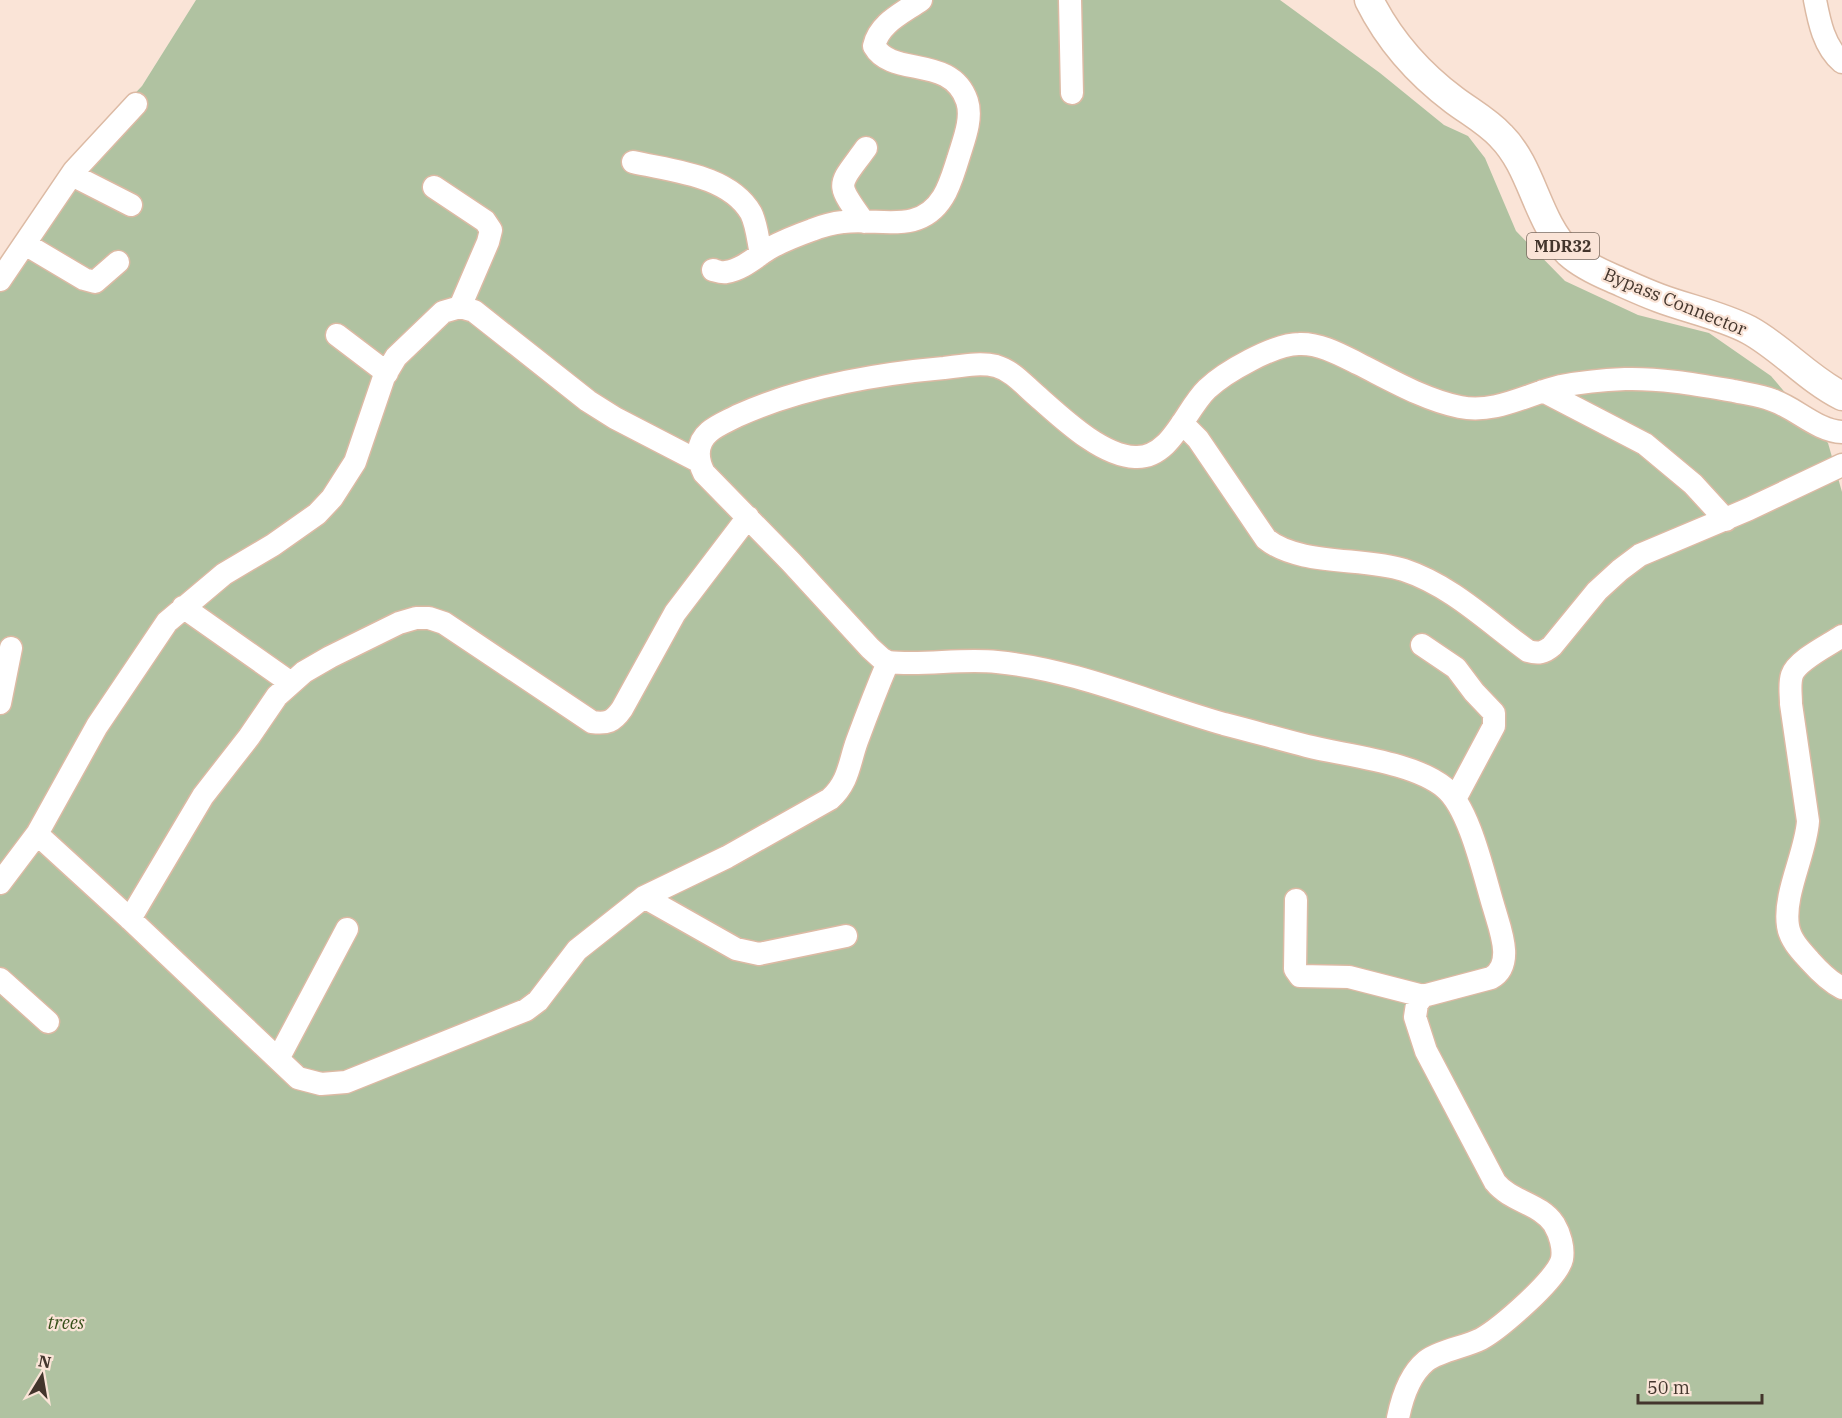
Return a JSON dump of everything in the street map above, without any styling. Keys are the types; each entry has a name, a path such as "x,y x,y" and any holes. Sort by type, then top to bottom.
{"main road":[{"name":"Bypass Connector","path":"1369,0 1398,47 1418,69 1444,93 1495,130 1511,147 1549,228 1558,242 1572,255 1598,272 1660,299 1713,315 1749,330 1803,371 1842,396"}],"street":[{"path":"713,270 727,272 742,266 771,248 827,225 844,221 898,223 913,221 936,207 945,195 964,139 968,114 967,102 954,80 937,72 889,61 879,56 874,46 876,36 884,25 921,0"},
{"path":"1070,0 1072,93"},
{"path":"1815,0 1825,38 1842,62"},
{"path":"0,280 72,175 136,104"},
{"path":"864,222 844,195 842,187 844,179 867,148"},
{"path":"633,162 702,179 732,192 752,215 761,254"},
{"path":"72,175 131,205"},
{"path":"434,187 485,221 491,230 460,307"},
{"path":"24,244 84,279 95,282 118,262"},
{"path":"0,883 37,834 97,726 167,622 224,574 273,545 310,519 332,498 355,462 387,372 396,357 443,312 460,307 474,311 588,401 615,418 698,461"},
{"path":"337,335 387,372"},
{"path":"1296,900 1295,969 1300,976 1349,976 1423,996 1491,978 1498,975 1503,967 1505,957 1496,916 1473,839 1455,799 1438,782 1414,771 1232,726 1048,671 997,662 888,662 870,648 791,562 704,473 698,461 700,445 707,433 759,406 808,391 907,371 986,364 1002,368 1017,377 1066,422 1101,446 1132,458 1152,454 1162,448 1205,391 1222,376 1245,362 1297,343 1314,345 1338,354 1432,399 1458,407 1485,408 1502,405 1543,391 1586,382 1627,379 1669,381 1775,400 1830,430 1842,432"},
{"path":"1543,391 1645,444 1693,484 1726,520"},
{"path":"1182,423 1198,439 1266,539 1275,546 1299,554 1388,566 1421,576 1458,598 1527,651 1535,654 1547,651 1597,591 1640,555 1726,520 1842,465"},
{"path":"130,919 203,796 278,696 304,672 399,623 416,618 429,618 444,623 592,722 605,724 614,720 675,613 748,518"},
{"path":"183,607 291,683"},
{"path":"1842,636 1797,666 1792,674 1791,704 1808,820 1807,833 1795,877 1788,926 1797,946 1820,972 1842,988"},
{"path":"1422,645 1456,668 1494,713 1494,726 1455,799"},
{"path":"0,703 10,648"},
{"path":"37,834 298,1078 321,1084 346,1082 526,1010 538,1001 578,950 644,897 734,854 830,799 840,790 847,778 873,697 888,662"},
{"path":"644,897 747,953 759,954 846,936"},
{"path":"278,1059 347,929"},
{"path":"0,979 48,1022"},
{"path":"1398,1418 1401,1402 1420,1367 1428,1360 1473,1342 1503,1324 1551,1277 1562,1260 1561,1241 1553,1224 1538,1209 1506,1193 1495,1182 1426,1051 1415,1017 1417,1004 1423,996"}],"green space":[{"name":"trees","path":"196,0 1280,0 1380,73 1444,125 1468,136 1485,158 1516,231 1565,281 1638,315 1709,333 1771,376 1828,443 1842,492 1842,1418 0,1418 0,263 65,167 142,86"}]}
